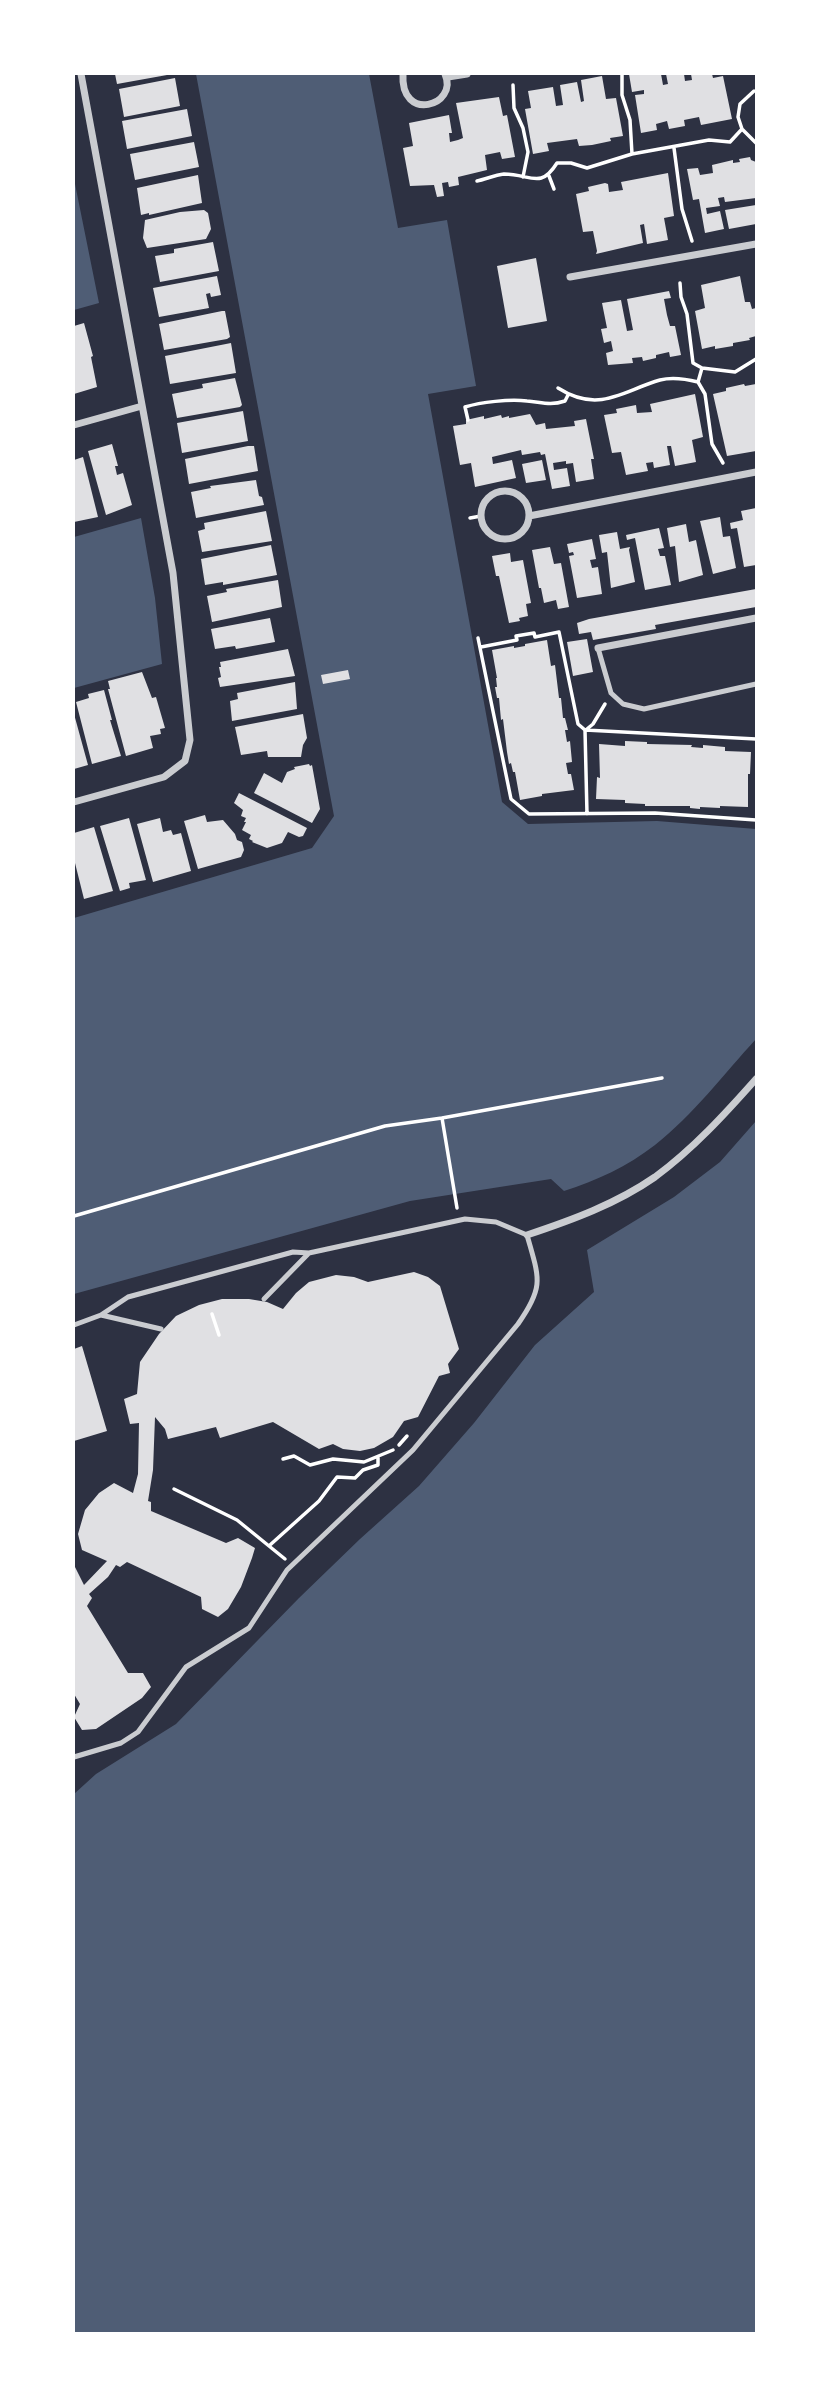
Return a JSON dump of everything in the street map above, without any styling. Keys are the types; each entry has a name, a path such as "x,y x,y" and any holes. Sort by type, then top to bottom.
{"street":[{"path":"74,802 164,777 185,761 190,740 173,573 81,74"},
{"path":"403,74 402,88 410,100 423,106 437,102 447,91 447,75 467,74"},
{"path":"570,277 757,244"},
{"path":"74,425 142,406"},
{"path":"529,516 757,472"},
{"path":"500,492 511,492 527,505 529,516 527,526 520,534 510,539 500,539 484,526 481,516 490,497 500,492"},
{"path":"598,648 757,618"},
{"path":"527,1235 575,1219 621,1197 655,1176 713,1127 757,1079"}],"lane":[{"path":"598,648 611,693 624,704 644,709 757,684"},
{"path":"74,1325 101,1315 128,1297 293,1252 309,1253 465,1219 496,1222 527,1235 538,1275 537,1291 518,1324 413,1450 292,1565 249,1628 186,1667 138,1732 121,1742 74,1757"},
{"path":"264,1298 309,1253"},
{"path":"101,1315 161,1329"}],"path":[{"path":"622,74 622,95 630,120 632,154"},
{"path":"513,85 514,108 523,128 528,152 523,177"},
{"path":"754,91 740,104 738,117 743,129 757,143"},
{"path":"477,181 502,174 542,179 549,176 557,163 571,163 587,168 632,154 709,140 730,142 743,129"},
{"path":"674,148 682,209 692,241"},
{"path":"549,176 554,189"},
{"path":"680,283 693,363 702,368 735,372 757,359"},
{"path":"702,368 698,382 705,394 712,444 723,463"},
{"path":"558,388 568,395 605,399 627,394 661,379 698,382"},
{"path":"468,419 466,407 474,404 508,401 553,405 565,401 568,395"},
{"path":"470,517 481,516"},
{"path":"480,647 517,640 516,636 534,633 535,637 559,632 578,724 585,730 757,739"},
{"path":"478,638 511,799 529,814 656,813 757,820"},
{"path":"585,730 593,724 611,693"},
{"path":"585,730 587,814"},
{"path":"74,1216 385,1126 662,1078"},
{"path":"442,1118 457,1208"},
{"path":"212,1314 219,1335"},
{"path":"283,1458 294,1456 310,1465 333,1459 364,1462 390,1453 407,1436"},
{"path":"270,1545 319,1501 337,1477 355,1478 363,1470 378,1465 378,1458"},
{"path":"174,1489 237,1520 292,1565"}],"water":[{"path":"196,74 369,74 398,228 447,220 476,386 428,394 502,802 528,824 657,821 756,829 756,1039 695,1108 655,1145 623,1166 576,1187 564,1191 551,1179 410,1201 74,1294 74,918 312,848 334,816"},
{"path":"74,179 99,303 74,310"},
{"path":"141,518 155,598 162,664 74,688 74,537"},
{"path":"756,1121 756,2333 74,2333 74,1794 96,1774 176,1724 299,1598 419,1486 474,1423 535,1345 594,1292 587,1250 674,1197 720,1162"}],"building":[{"path":"115,74 167,74 167,75 117,84"},
{"path":"629,74 661,74 663,85 668,84 666,74 684,74 685,81 692,80 691,74 712,74 713,78 723,76 732,119 701,125 699,117 684,120 685,126 669,129 667,121 656,124 657,130 641,133 635,95 644,94 644,90 632,92"},
{"path":"602,76 606,99 616,98 623,136 592,145 579,146 577,139 547,143 549,151 533,154 525,109 531,108 528,91 553,87 556,106 563,105 560,85 577,82 581,102 584,101 581,80"},
{"path":"175,78 180,106 124,117 119,89"},
{"path":"499,97 503,116 507,115 515,157 502,159 500,152 485,155 487,170 458,177 459,185 449,187 448,182 442,183 444,196 437,197 434,185 410,186 403,148 413,146 409,123 449,115 452,133 449,133 450,142 458,140 463,138 456,103"},
{"path":"187,109 192,136 127,149 122,121"},
{"path":"194,142 199,167 135,180 130,154"},
{"path":"750,157 756,162 756,198 725,202 724,197 718,198 720,206 706,208 707,214 720,211 724,229 705,233 699,199 693,200 687,169 698,168 700,175 713,173 712,165 733,160 733,163 740,162 739,159"},
{"path":"668,173 674,216 664,218 668,240 647,244 644,224 640,225 643,243 596,254 593,231 583,232 576,194 589,191 588,187 605,183 608,184 609,192 623,190 621,182"},
{"path":"198,175 202,203 141,215 137,188"},
{"path":"756,205 756,224 729,229 725,210"},
{"path":"204,210 208,213 211,229 206,239 147,248 143,238 145,220"},
{"path":"213,242 219,271 160,282 155,256 174,253 174,249"},
{"path":"536,258 547,321 508,328 497,266"},
{"path":"217,276 221,295 211,297 210,293 206,294 209,308 159,317 153,288"},
{"path":"740,276 745,302 750,302 752,309 756,308 756,336 733,343 733,346 702,349 695,311 705,308 701,285"},
{"path":"669,291 671,298 664,299 667,315 670,326 675,326 681,355 670,357 669,352 643,361 642,357 632,358 633,363 608,365 606,353 613,351 611,341 604,343 601,329 607,328 602,303 621,300 627,331 633,330 627,299"},
{"path":"225,311 230,337 164,350 159,324"},
{"path":"84,323 93,356 91,357 97,387 74,394 74,326"},
{"path":"231,343 236,373 170,384 165,356"},
{"path":"235,378 242,405 240,407 177,418 172,394 203,388 202,384"},
{"path":"744,384 756,384 756,451 727,456 713,394"},
{"path":"695,394 703,437 692,440 696,462 675,466 671,446 667,446 670,465 654,468 653,462 646,463 648,471 626,475 621,452 612,453 604,415 617,413 616,409 636,405 637,413 652,412 650,404"},
{"path":"243,411 248,441 182,453 177,423"},
{"path":"530,414 536,425 545,423 546,429 575,426 574,421 586,419 594,459 591,459 594,479 576,482 573,463 553,463 554,470 567,468 570,486 552,489 545,454 541,455 540,452 522,455 521,450 492,457 493,464 512,460 516,478 475,487 471,463 460,465 453,426 484,416 484,419 501,415 502,418 509,418"},
{"path":"112,444 118,466 115,466 117,475 123,473 132,505 106,515 88,451"},
{"path":"254,446 258,471 189,484 185,459"},
{"path":"83,457 98,517 74,522 74,460"},
{"path":"542,460 546,480 526,483 522,464"},
{"path":"256,480 264,505 196,518 191,492 211,488 210,486"},
{"path":"756,508 756,565 744,567 737,528 731,529 730,523 743,520 741,511"},
{"path":"266,511 272,541 202,552 198,531 205,529 204,523"},
{"path":"720,517 723,537 730,536 736,568 713,574 700,521"},
{"path":"686,524 689,542 696,540 703,575 679,582 675,546 670,547 667,528"},
{"path":"659,528 664,548 658,549 660,556 665,556 671,585 645,590 635,538 627,540 626,535"},
{"path":"617,532 620,549 630,547 635,582 611,588 607,552 602,553 599,535"},
{"path":"592,539 596,559 590,560 592,568 598,567 602,594 577,598 569,556 574,555 573,552 569,553 567,544"},
{"path":"271,545 277,575 223,585 223,582 205,585 201,559"},
{"path":"550,547 554,564 561,563 569,607 558,609 556,600 544,603 539,588 532,550"},
{"path":"510,553 511,562 523,560 531,603 526,604 528,616 509,623 492,556"},
{"path":"278,580 282,607 212,622 207,596 227,592 226,589"},
{"path":"756,589 756,607 655,625 656,629 593,640 591,632 579,634 577,623 589,619"},
{"path":"270,618 275,642 236,649 235,646 215,649 211,629"},
{"path":"587,639 593,672 573,676 567,642"},
{"path":"547,640 551,666 555,665 563,718 568,730 565,730 567,742 570,741 572,762 566,763 574,790 520,800 515,772 511,763 509,764 503,719 501,720 495,687 497,678 492,650"},
{"path":"288,649 295,676 220,687 220,662"},
{"path":"348,670 350,679 323,684 321,675"},
{"path":"142,672 152,698 156,697 165,728 160,729 161,734 150,736 153,748 126,756 108,681"},
{"path":"295,682 297,709 232,721 230,701 238,699 237,693"},
{"path":"104,690 121,756 92,764 76,702 89,698 88,694"},
{"path":"74,714 88,765 74,769"},
{"path":"303,714 307,738 301,757 268,757 267,751 241,755 235,727"},
{"path":"625,741 703,748 703,745 725,747 725,751 751,752 748,807 720,806 700,809 690,806 645,806 625,803 625,800 596,799 597,777 600,778 599,744 625,746"},
{"path":"312,765 320,809 312,823 254,793 264,773 282,783 287,772 295,769 294,767"},
{"path":"239,793 307,828 303,836 288,832 282,843 267,848 252,842 249,839 251,835 242,830 246,822 246,818 241,816 243,810 234,803"},
{"path":"205,815 207,822 223,820 237,840 242,842 244,850 241,857 198,869 184,821"},
{"path":"129,818 146,880 129,883 130,888 120,891 100,826"},
{"path":"160,818 163,832 171,830 173,835 181,833 191,871 153,882 137,824"},
{"path":"94,827 113,891 84,899 74,859 74,833"},
{"path":"414,1272 428,1277 440,1286 459,1349 448,1364 450,1373 439,1376 418,1417 404,1421 393,1437 374,1448 360,1451 343,1449 333,1444 319,1449 273,1422 220,1438 216,1427 168,1439 165,1429 155,1417 153,1470 148,1501 151,1502 151,1511 226,1543 238,1538 255,1548 241,1587 228,1609 218,1617 202,1609 201,1597 127,1562 120,1567 116,1565 108,1577 89,1594 92,1598 87,1606 128,1673 143,1673 151,1687 142,1698 96,1729 82,1730 74,1717 80,1704 74,1694 74,1565 84,1585 107,1561 82,1550 78,1534 85,1510 99,1493 114,1483 133,1493 138,1474 139,1423 130,1424 124,1399 137,1394 140,1362 159,1334 176,1316 199,1305 222,1299 249,1299 267,1302 283,1309 309,1282 336,1275 368,1282"},
{"path":"82,1346 107,1431 74,1441 74,1349"}]}
